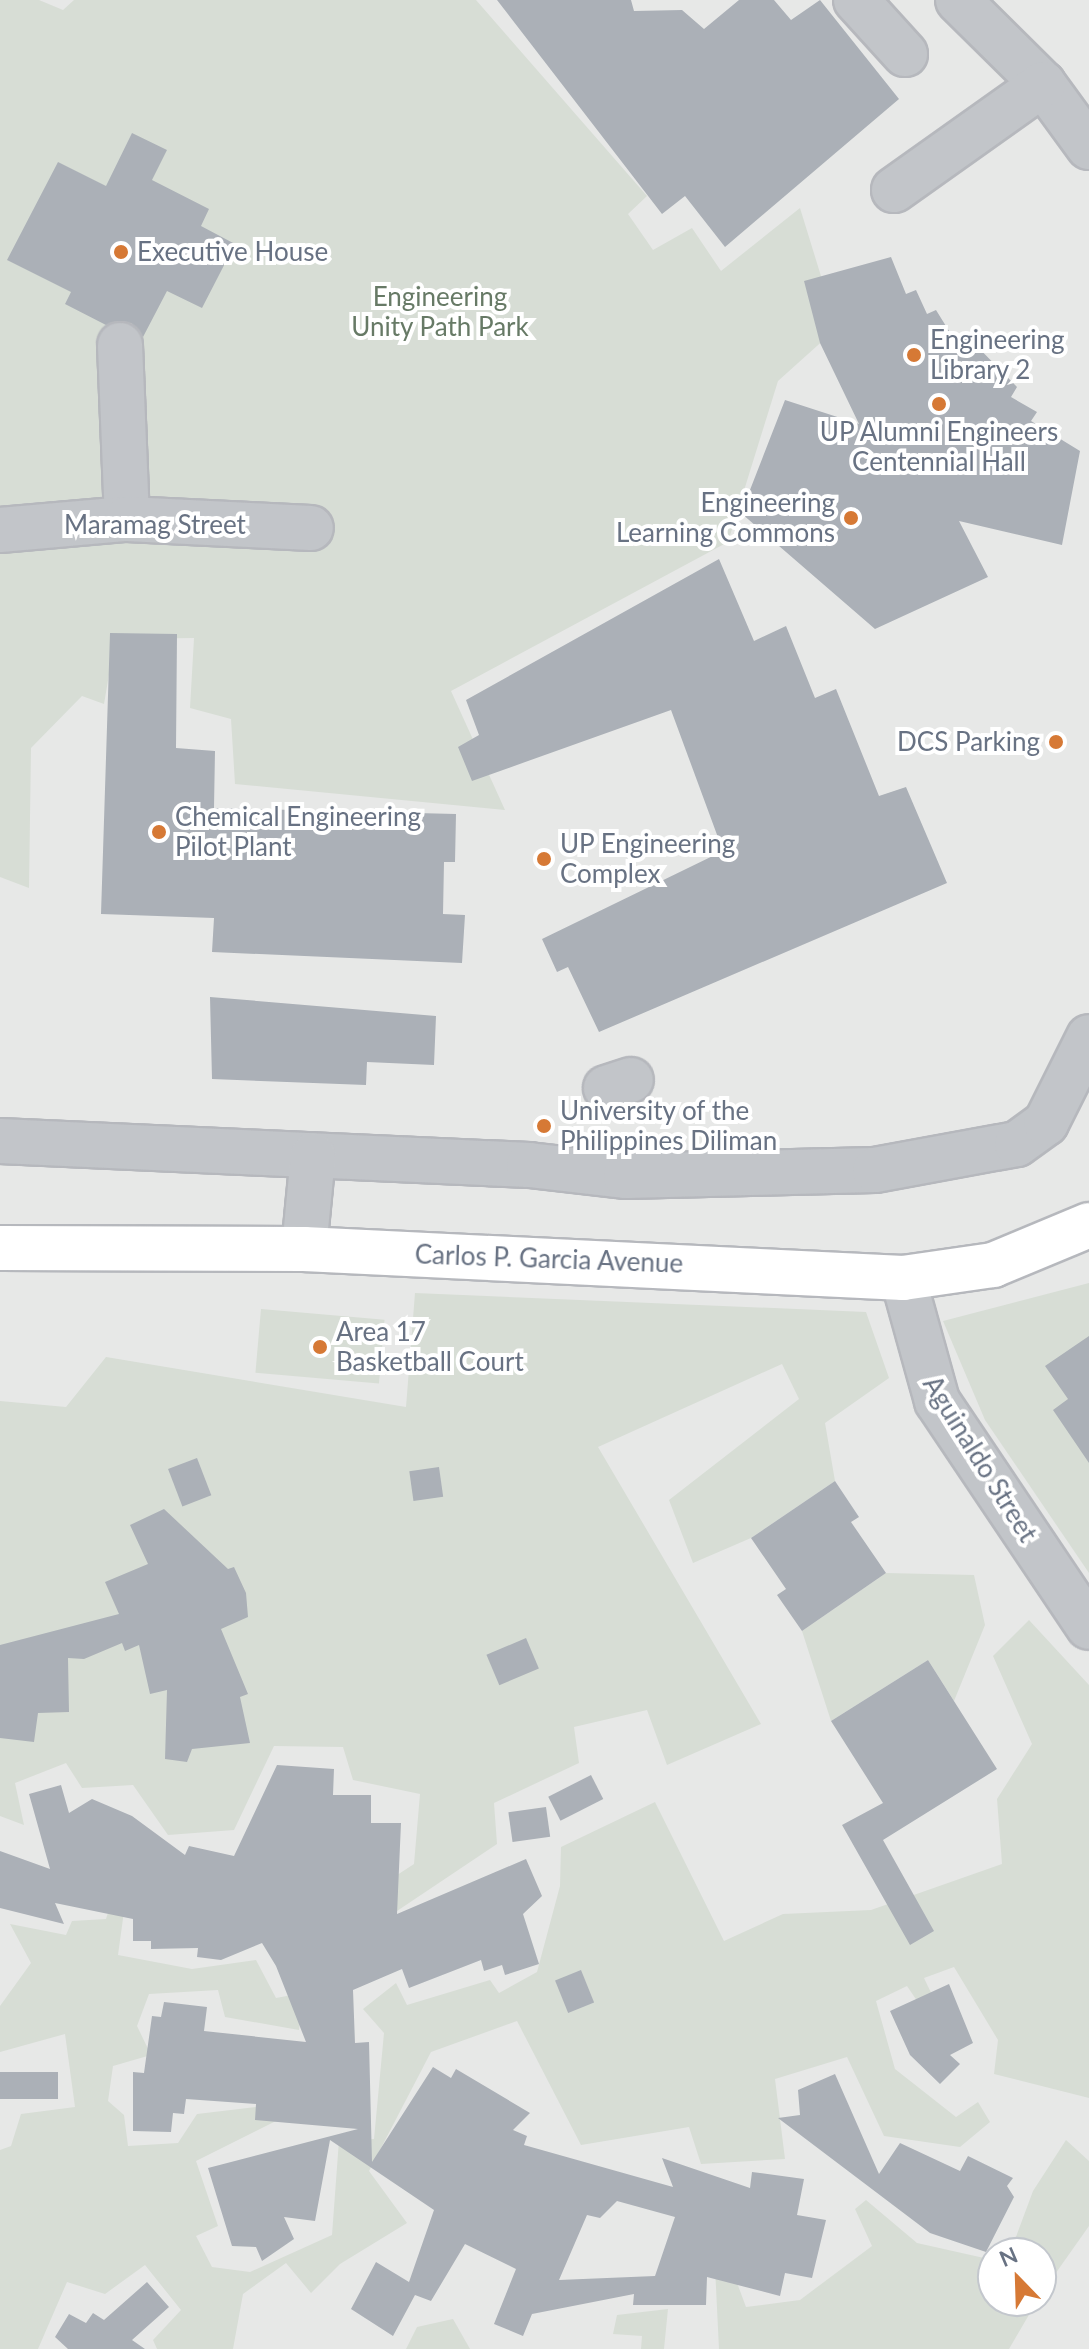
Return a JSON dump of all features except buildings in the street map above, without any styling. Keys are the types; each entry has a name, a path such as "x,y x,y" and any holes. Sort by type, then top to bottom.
{"main road":[{"name":"Carlos P. Garcia Avenue","path":"0,1248 304,1249 903,1278 993,1265 1089,1225"}],"street":[{"path":"958,0 1043,84 1089,147"},
{"path":"871,5 905,54"},
{"path":"894,190 1043,84"},
{"path":"120,345 127,519"},
{"name":"Maramag Street","path":"0,530 127,519 311,528"},
{"path":"0,1141 313,1155 626,1176 875,1170 1017,1144 1046,1123 1089,1037"},
{"path":"304,1249 313,1155"},
{"name":"Aguinaldo Street","path":"903,1278 937,1401 1089,1627"}],"shaded area":[{"name":"University of the Philippines Diliman","path":"0,0 1089,0 1089,2349 0,2349"}],"green space":[{"name":"Engineering Unity Path Park","path":"0,0 39,0 63,10 74,0 476,0 647,196 628,214 653,250 692,228 721,271 800,208 837,328 778,381 728,542 451,691 505,810 235,784 231,719 190,708 194,638 115,639 104,704 82,696 31,748 29,888 0,877"},
{"path":"1089,1283 1089,1573 985,1420 943,1321"},
{"path":"415,1293 866,1312 889,1378 825,1423 835,1481 751,1538 693,1563 669,1500 799,1399 782,1364 598,1447 761,1724 667,1765 647,1710 574,1727 579,1763 494,1803 497,1844 397,1911 391,1879 414,1864 420,1794 353,1780 343,1747 274,1746 234,1830 168,1835 133,1785 82,1788 66,1763 15,1783 24,1825 0,1816 0,1401 66,1407 106,1357 406,1407"},
{"name":"Area 17 Basketball Court","path":"261,1309 385,1320 379,1384 255,1373"},
{"path":"886,1573 974,1575 985,1625 954,1701 928,1660 831,1721 802,1631"},
{"path":"1029,1620 1089,1685 1089,2098 994,2074 998,2040 954,1967 924,1978 954,2041 947,2045 907,1986 876,2001 895,2069 956,2117 978,2102 990,2122 960,2147 884,2136 847,2057 775,2079 785,2159 701,2164 689,2127 581,2145 517,2021 431,2052 369,2171 407,2223 340,2264 311,2293 286,2263 243,2294 233,2349 157,2349 153,2340 181,2310 145,2265 105,2294 67,2282 38,2349 0,2349 0,2150 11,2146 21,2114 75,2107 65,2034 0,2052 0,2006 31,1963 10,1924 66,1935 72,1921 106,1919 113,1897 125,1904 118,1955 192,1969 256,1960 276,1998 303,1993 299,2030 225,2017 218,1990 149,1994 137,2026 151,2055 113,2066 108,2101 124,2115 128,2146 178,2143 197,2114 257,2107 284,2117 196,2161 218,2226 196,2236 212,2267 250,2272 332,2235 339,2140 374,2139 384,2033 363,2009 396,1983 407,2005 490,1980 499,1993 537,1972 560,1886 561,1847 655,1802 724,1941 783,1914 871,1910 1002,1864 997,1799 1032,1744 993,1656"},
{"path":"1066,2140 1089,2161 1089,2226 1057,2271 1057,2237 1016,2237 1033,2191"},
{"path":"866,2200 917,2243 977,2256 977,2317 1028,2317 1009,2349 719,2349 715,2267 730,2264 746,2307 800,2300 872,2246 855,2209"},
{"path":"668,2309 664,2349 641,2349 642,2336 613,2334 617,2315"},
{"path":"453,2319 470,2349 406,2349 417,2327"}],"place":[{"name":"Executive House","path":"121,252"},
{"name":"Engineering Library 2","path":"914,355"},
{"name":"UP Alumni Engineers Centennial Hall","path":"939,404"},
{"name":"Engineering Learning Commons","path":"851,518"},
{"name":"DCS Parking","path":"1056,742"},
{"name":"Chemical Engineering Pilot Plant","path":"159,832"},
{"name":"UP Engineering Complex","path":"544,859"},
{"name":"University of the Philippines Diliman","path":"544,1126"},
{"name":"Area 17 Basketball Court","path":"320,1347"}]}
